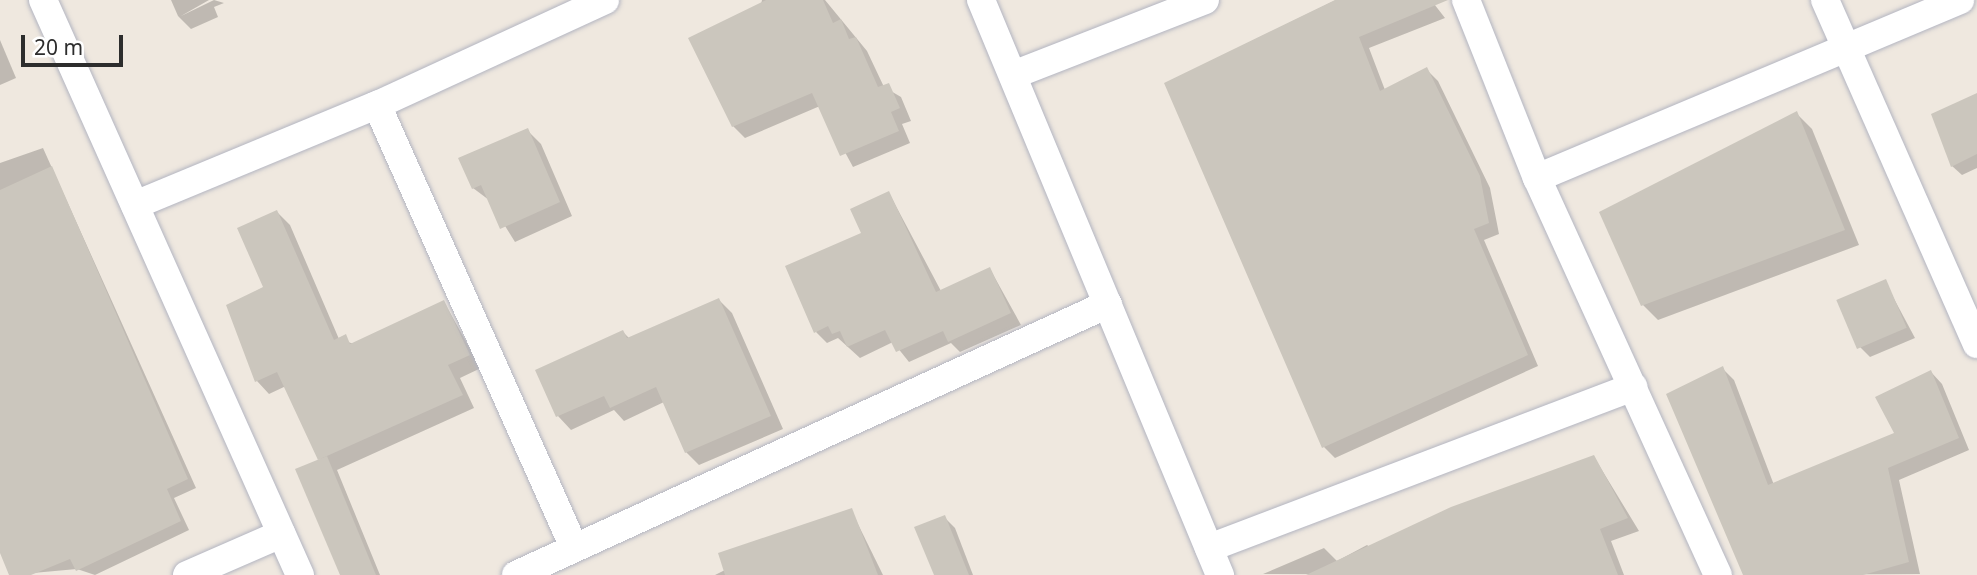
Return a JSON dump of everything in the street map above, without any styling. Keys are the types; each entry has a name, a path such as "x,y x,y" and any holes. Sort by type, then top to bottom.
{"street":[{"path":"43,0 300,575"},
{"path":"135,205 377,105 605,0"},
{"path":"981,0 1220,575"},
{"path":"1013,75 1205,0"},
{"path":"1466,0 1537,178 1718,575"},
{"path":"1825,0 1977,344"},
{"path":"1537,178 1845,44 1960,0"},
{"path":"377,105 575,548"},
{"path":"516,575 1108,304"},
{"path":"1209,548 1633,387"},
{"path":"187,575 282,534"}],"building":[{"path":"766,0 823,0 833,23 841,19 849,39 856,37 878,87 889,83 900,108 891,112 899,131 840,156 812,93 732,127 688,38"},
{"path":"1335,0 1448,0 1359,37 1380,91 1427,67 1480,176 1489,223 1474,229 1528,355 1322,448 1164,83"},
{"path":"1977,93 1977,154 1951,167 1931,114"},
{"path":"1797,111 1845,230 1641,306 1599,212"},
{"path":"528,128 560,202 500,229 481,185 472,189 458,158"},
{"path":"52,166 188,479 167,489 181,521 76,571 70,559 31,575 9,575 0,553 0,190"},
{"path":"889,191 936,292 990,267 1011,313 948,342 943,331 896,352 885,330 847,347 840,331 832,334 828,326 814,333 785,266 861,233 850,209"},
{"path":"277,210 334,340 346,334 350,344 444,300 470,355 448,365 463,395 318,460 277,372 255,382 226,305 263,287 237,228"},
{"path":"1886,279 1907,328 1857,349 1836,300"},
{"path":"719,298 771,416 685,453 656,387 610,408 604,396 556,417 535,370 623,330 627,338"},
{"path":"1723,366 1768,485 1894,433 1875,397 1931,370 1959,438 1888,468 1909,562 1863,575 1743,575 1666,394"},
{"path":"1594,455 1628,518 1600,529 1618,575 1306,575 1451,507"},
{"path":"327,456 376,575 340,575 295,469"},
{"path":"852,508 878,575 725,575 718,553"},
{"path":"945,515 969,575 934,575 914,527"}]}
